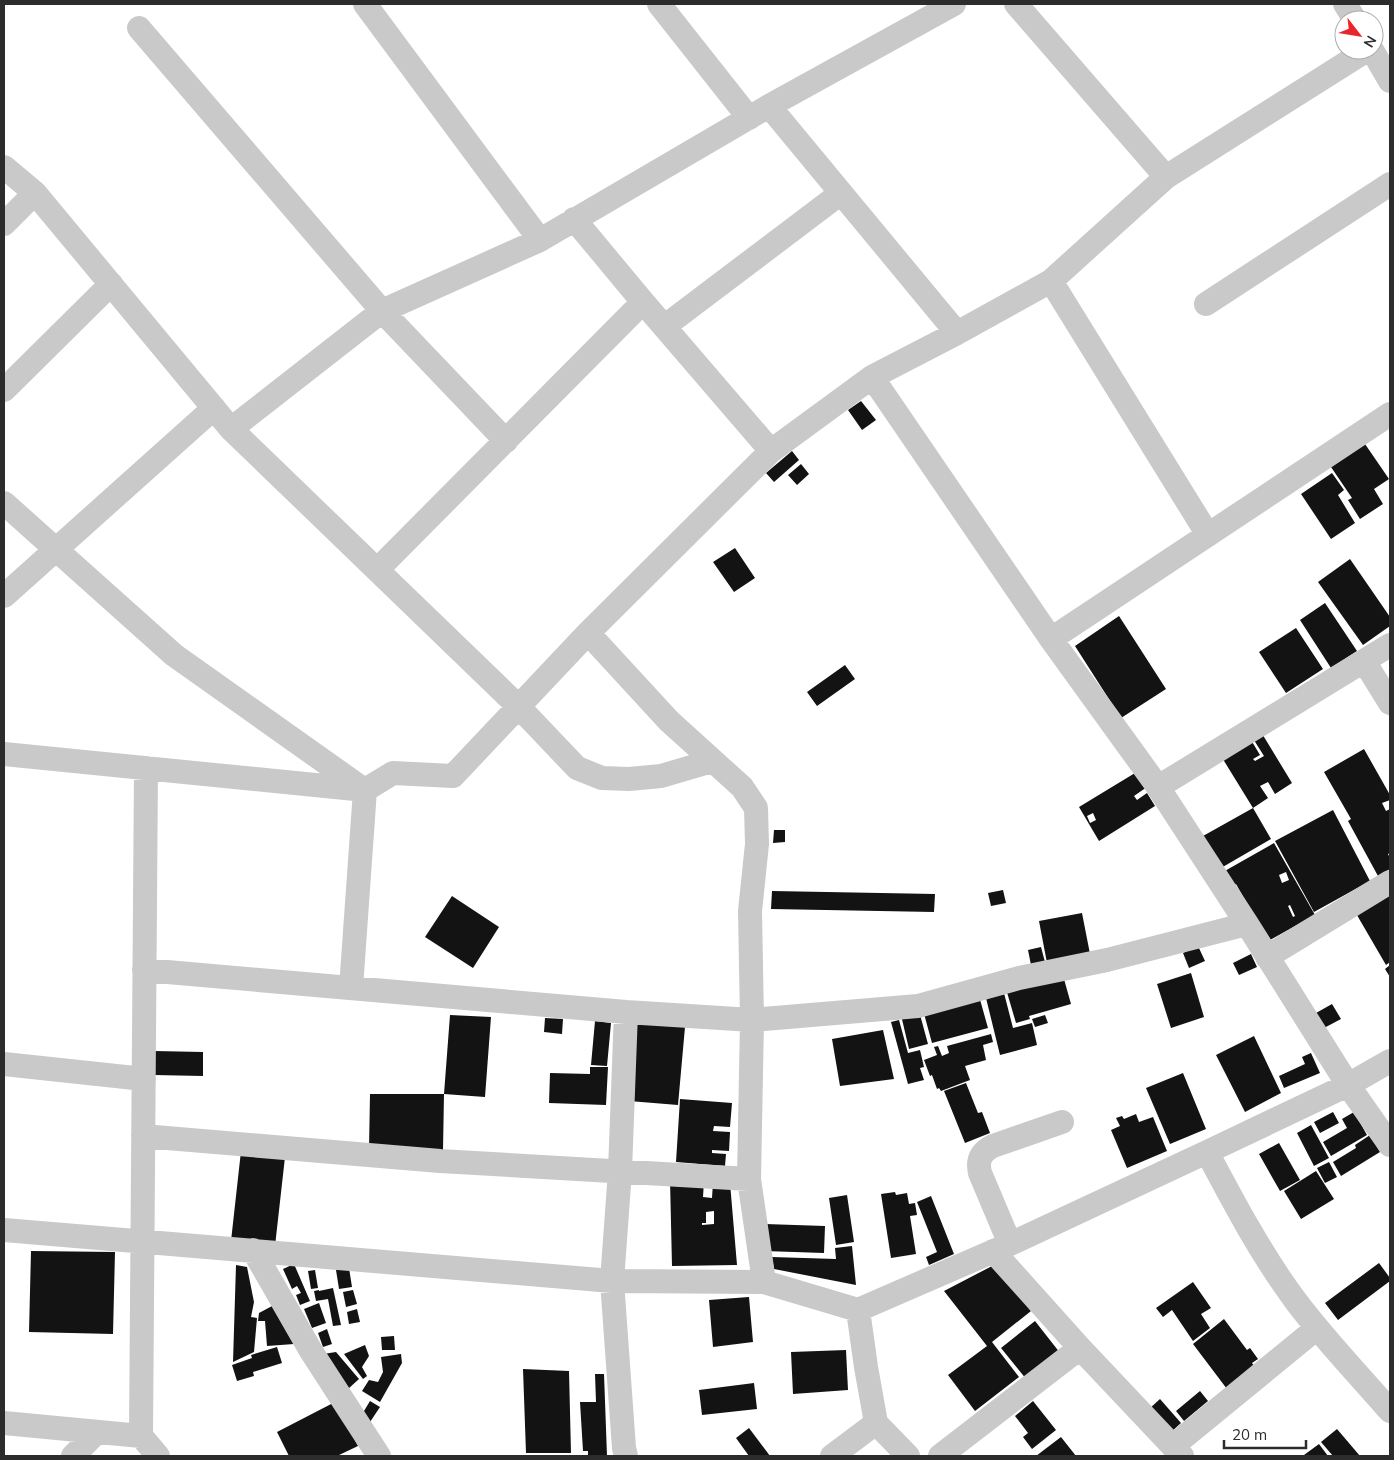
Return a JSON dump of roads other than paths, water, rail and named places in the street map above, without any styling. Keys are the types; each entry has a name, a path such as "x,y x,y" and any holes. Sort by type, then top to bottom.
{"street":[{"path":"365,4 540,240"},
{"path":"659,4 759,112 841,193 957,333"},
{"path":"231,429 382,311 540,240 574,218 759,112 954,4"},
{"path":"1016,4 1166,177"},
{"path":"139,28 382,311 506,440"},
{"path":"4,754 365,790 393,773 453,776 588,634 771,451 872,377 1051,281 1166,177 1351,60"},
{"path":"1378,60 1390,81"},
{"path":"4,166 35,194 231,429 518,706 577,768 602,778 629,779 661,776 712,761"},
{"path":"1206,304 1390,184"},
{"path":"665,326 841,193"},
{"path":"4,224 35,194"},
{"path":"574,218 643,302 771,451"},
{"path":"1051,281 1208,534"},
{"path":"4,390 111,284"},
{"path":"377,570 643,302"},
{"path":"872,377 1051,639 1158,787 1348,1085 1390,1145"},
{"path":"4,596 214,408"},
{"path":"1051,639 1390,414"},
{"path":"5,507 174,655 365,790"},
{"path":"588,634 663,715 742,787 756,808 757,844 750,911 752,1020 749,1179 764,1282"},
{"path":"1158,787 1390,645"},
{"path":"1364,661 1390,703"},
{"path":"146,768 141,1436 158,1456"},
{"path":"351,988 365,790"},
{"path":"1268,957 1390,882"},
{"path":"144,970 626,1012 752,1020 918,1006 1019,978 1107,960 1247,924"},
{"path":"626,1012 620,1171 612,1281 626,1456"},
{"path":"4,1230 612,1281 764,1282 858,1310 1002,1247 1207,1152 1348,1085 1390,1061"},
{"path":"4,1064 144,1079"},
{"path":"1062,1122 993,1146 985,1150 980,1156 978,1166 1002,1247 1080,1348 1177,1451 1317,1328"},
{"path":"143,1136 440,1161 749,1179"},
{"path":"1207,1152 1248,1229 1295,1300 1317,1328 1390,1410"},
{"path":"253,1250 311,1351 376,1455"},
{"path":"858,1310 876,1423 908,1456"},
{"path":"940,1456 1080,1348"},
{"path":"4,1423 141,1436"},
{"path":"832,1456 876,1423"},
{"path":"73,1456 98,1432"}]}
